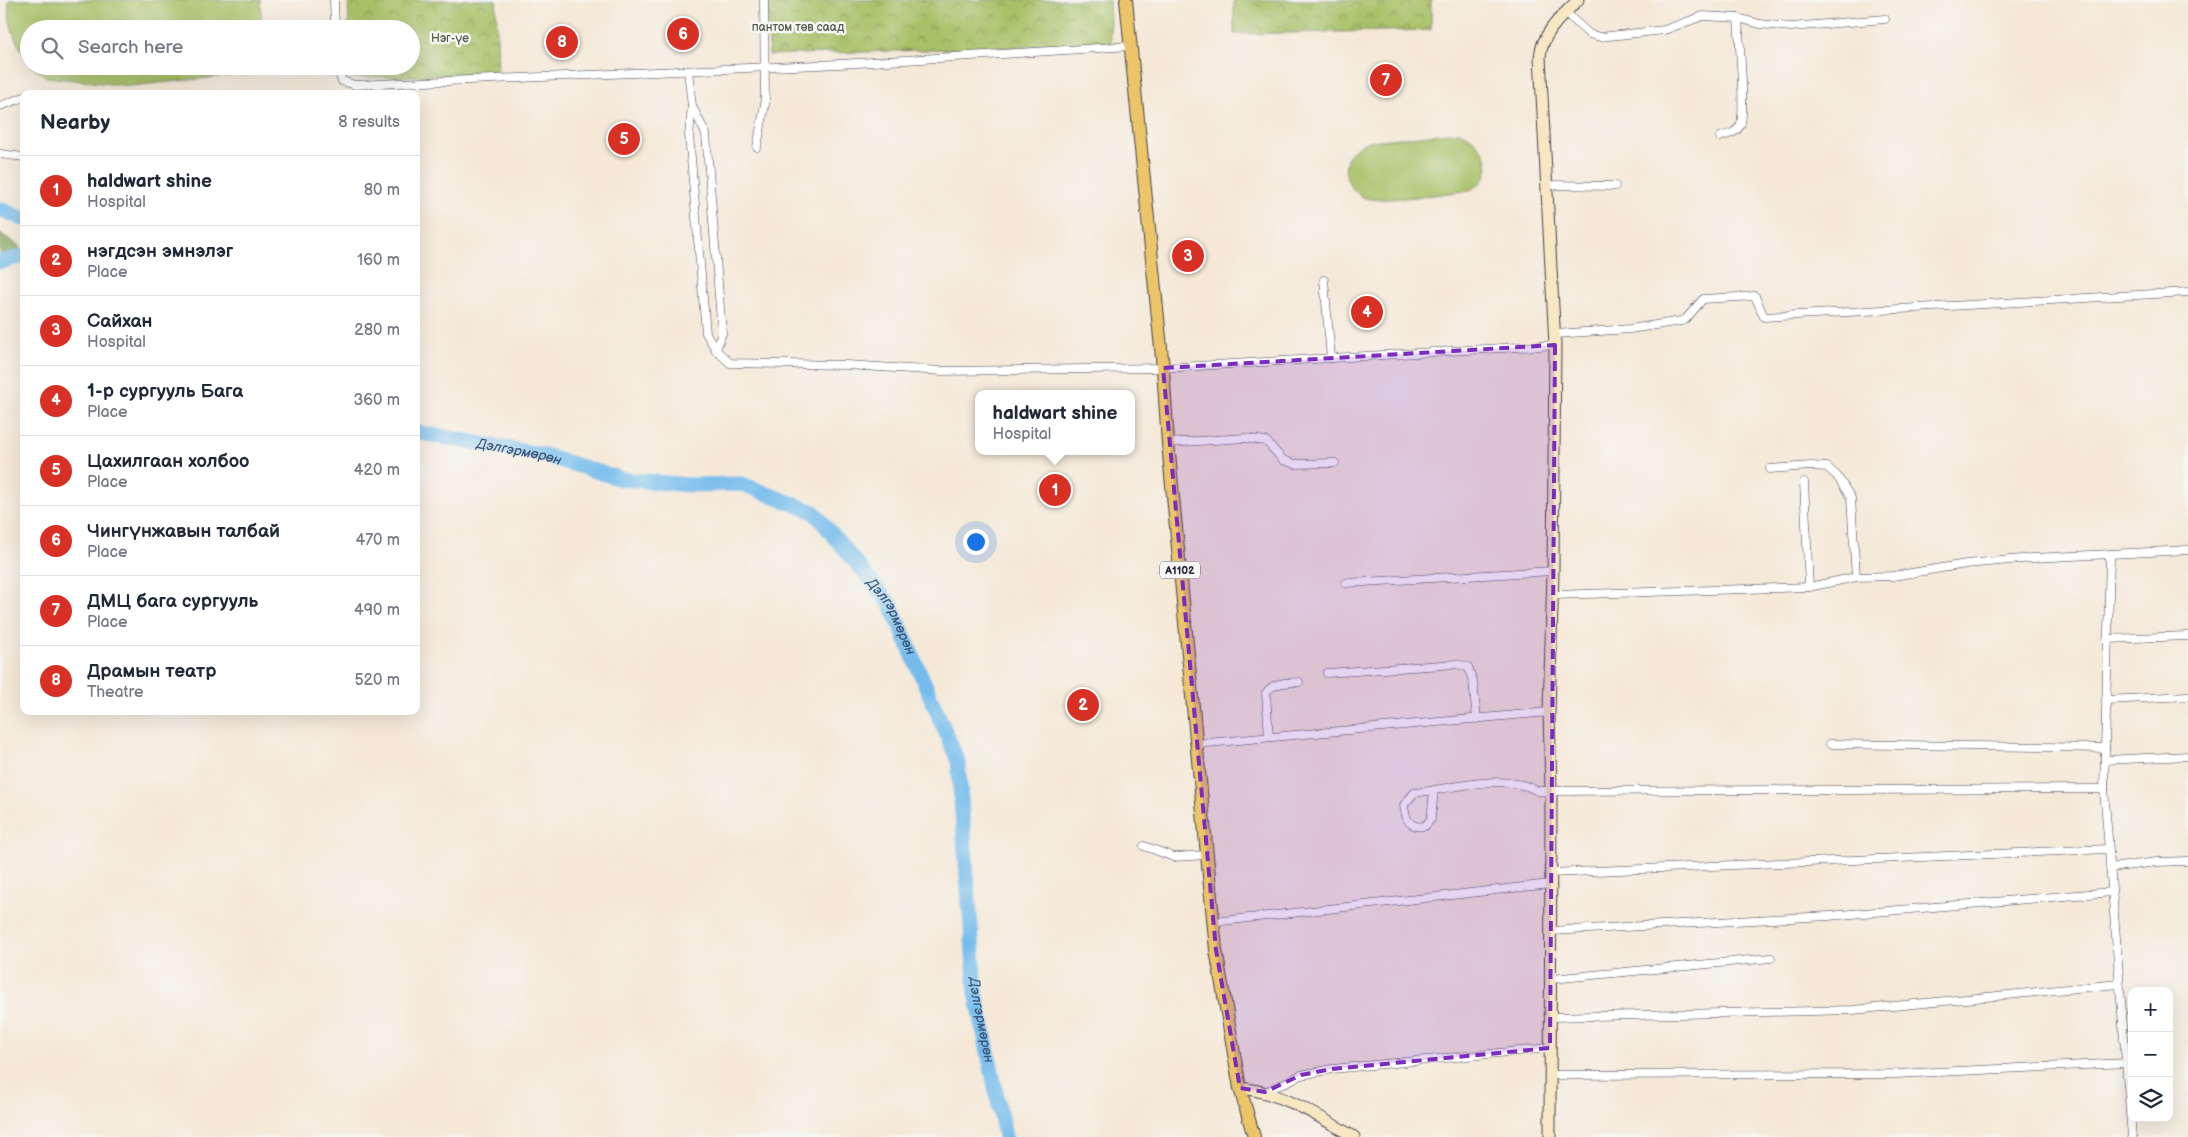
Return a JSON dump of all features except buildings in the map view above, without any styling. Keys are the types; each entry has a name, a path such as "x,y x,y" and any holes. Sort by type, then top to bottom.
{"main road":[{"name":"A1102","path":"1126,0 1163,368 1168,443 1216,950 1240,1088 1254,1137"},
{"path":"1550,1137 1551,791 1549,712 1553,571 1555,340 1540,57 1541,45 1545,36 1578,0"},
{"path":"1240,1088 1265,1092 1303,1108 1354,1137"}],"street":[{"path":"334,0 335,20"},
{"path":"757,147 766,104 764,0"},
{"path":"1565,12 1589,34 1600,37 1664,30 1703,16 1738,18 1760,24 1791,27 1885,19"},
{"path":"1720,137 1735,132 1741,125 1742,99 1738,18"},
{"path":"340,75 342,81 355,85 765,67 1131,46"},
{"path":"688,70 692,106 689,135 706,333 716,350 730,364 847,366 942,371 1163,368 1331,358 1555,340 1681,322 1685,320 1703,299 1734,296 1755,296 1764,318 2188,292"},
{"path":"0,106 20,98"},
{"path":"692,106 706,134 722,333 716,350"},
{"path":"0,154 20,157"},
{"path":"1547,184 1615,186"},
{"path":"1324,280 1331,358"},
{"path":"1168,443 1245,438 1266,441 1283,460 1295,464 1335,463"},
{"path":"1770,469 1811,466 1827,467 1837,476 1851,498 1856,577"},
{"path":"1804,482 1809,587"},
{"path":"1552,595 1809,587 1856,577 1893,576 1966,564 2033,558 2188,550"},
{"path":"2110,555 2104,789 2132,1137"},
{"path":"1346,583 1553,571"},
{"path":"2107,639 2188,636"},
{"path":"1327,673 1456,664 1468,667 1473,681 1476,719"},
{"path":"1269,737 1266,693 1269,688 1275,685 1299,682"},
{"path":"2106,700 2188,696"},
{"path":"1196,744 1549,712"},
{"path":"1830,744 2105,748"},
{"path":"2105,760 2188,756"},
{"path":"1434,791 1432,819 1425,826 1418,828 1411,825 1405,815 1404,805 1408,798 1414,794 1434,791 1508,783 1522,783 1537,791 2104,789"},
{"path":"1144,846 1174,858 1207,855"},
{"path":"1213,922 1550,878 2108,849"},
{"path":"2110,868 2157,862 2188,861"},
{"path":"1551,931 1828,916 2112,892"},
{"path":"1551,980 1771,958"},
{"path":"1551,1017 1853,1010 2119,984"},
{"path":"1265,1092 1301,1075 1332,1069 1550,1048"},
{"path":"1551,1075 1895,1074 2127,1063"}],"highlighted area":[{"path":"1555,345 1550,1048 1332,1069 1301,1075 1265,1092 1240,1088 1216,950 1163,368"}],"green space":[{"path":"9,0 260,0 261,20 20,20 20,48 13,33"},
{"name":"Нэг-үе","path":"348,0 496,0 498,74 350,78 350,75 420,75 420,20 349,20"},
{"name":"пантом төв саад","path":"768,0 1109,0 1111,44 769,55"},
{"path":"1234,0 1431,0 1431,30 1234,34"},
{"path":"44,75 229,75 130,86 47,77"},
{"path":"1459,132 1477,144 1487,161 1484,179 1477,186 1466,191 1399,199 1373,199 1360,196 1347,179 1345,168 1349,155 1358,146 1366,142"},
{"path":"0,233 19,246 20,253 0,256"}],"waterway":[{"name":"Дэлгэрмөрөн","path":"0,209 20,217"},
{"path":"0,262 20,257"},
{"name":"Дэлгэрмөрөн","path":"420,433 544,455 621,479 689,485 742,484 814,512 891,605 958,761 976,992 1005,1137"}],"place":[{"name":"Чингүнжавын талбай","path":"683,34"},
{"name":"Драмын театр","path":"562,42"},
{"name":"ДМЦ бага сургууль","path":"1386,80"},
{"name":"Цахилгаан холбоо","path":"624,139"},
{"name":"Сайхан","path":"1188,256"},
{"name":"1-р сургууль Бага","path":"1367,312"},
{"name":"haldwart shine","path":"1055,490"},
{"name":"нэгдсэн эмнэлэг","path":"1083,705"}]}
